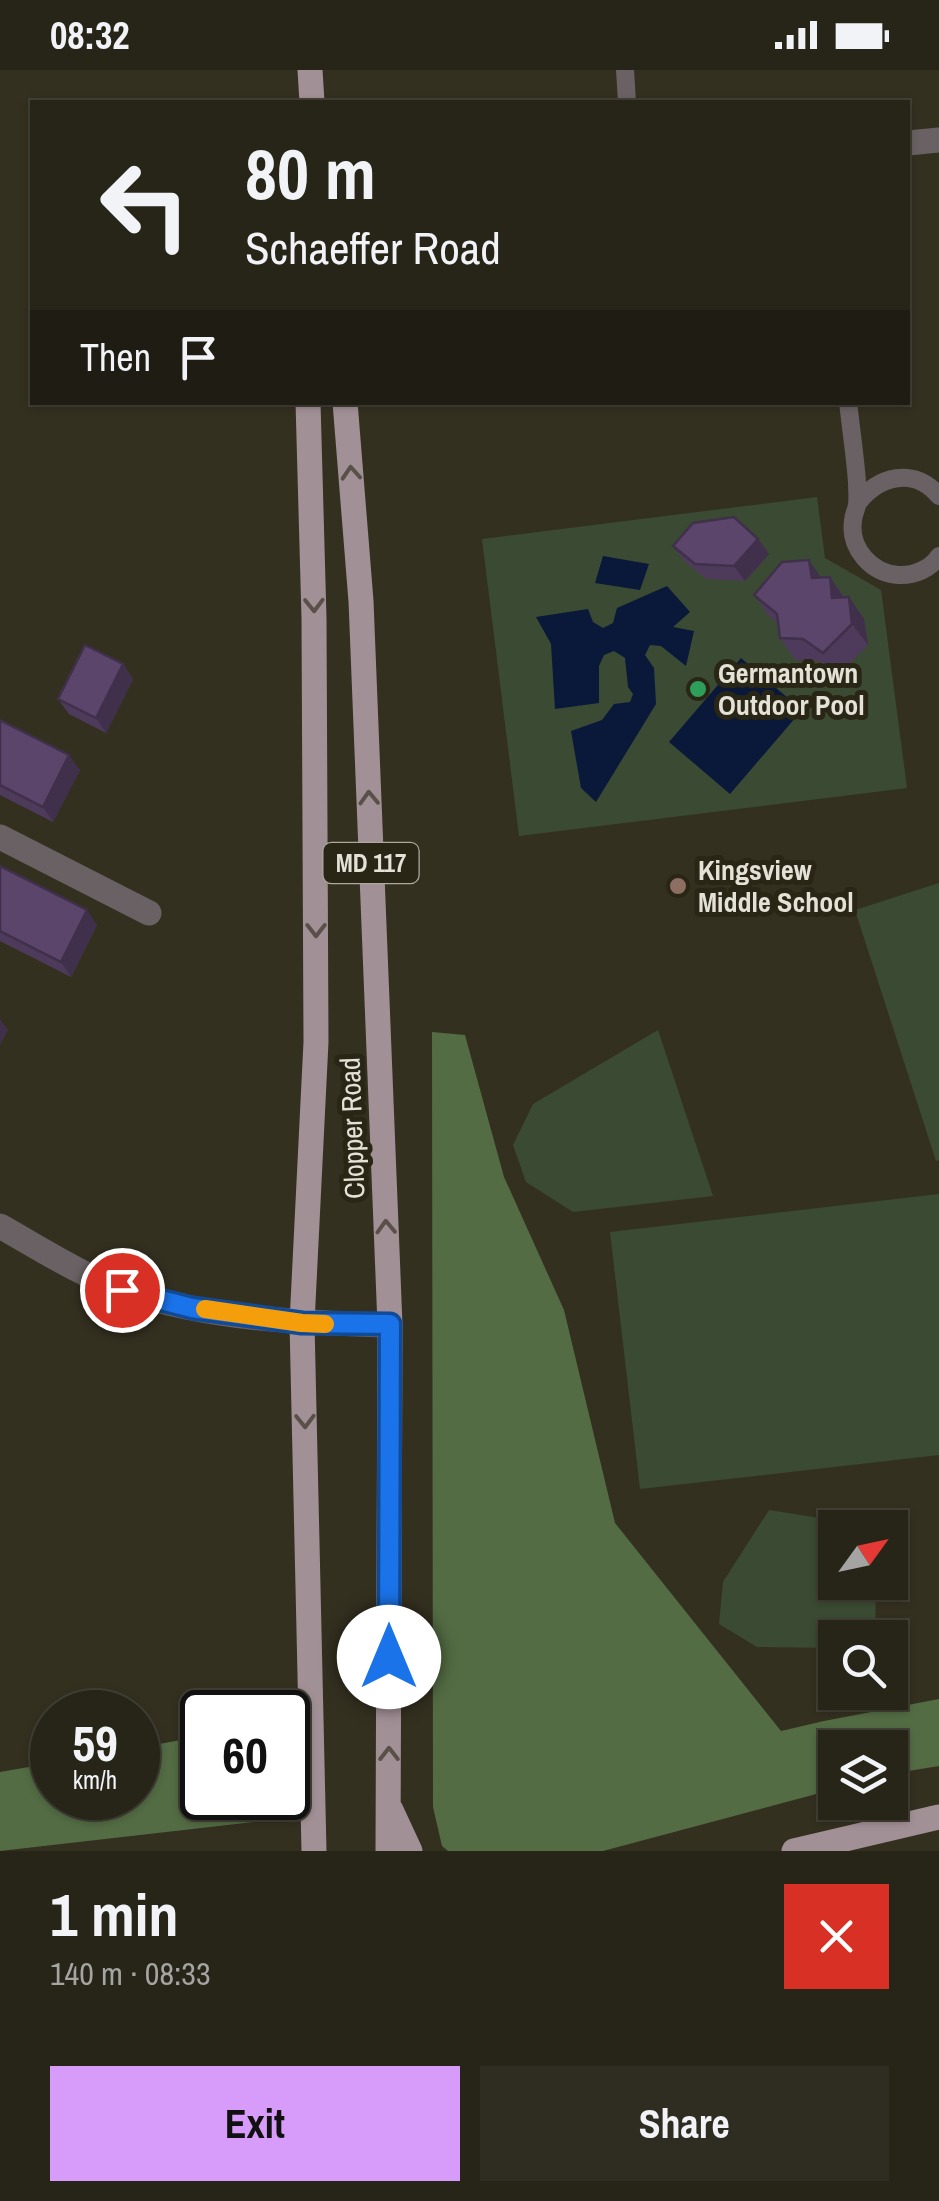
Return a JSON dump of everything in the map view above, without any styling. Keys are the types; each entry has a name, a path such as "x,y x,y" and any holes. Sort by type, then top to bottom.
{"main road":[{"path":"310,70 312,100"},
{"name":"Clopper Road","path":"308,405 314,618 316,1042 302,1323 314,1851"},
{"name":"Clopper Road","path":"345,405 360,600 390,1324 388,1851"},
{"path":"389,1805 410,1851"},
{"path":"794,1851 939,1818"}],"street":[{"path":"910,142 939,140"},
{"path":"0,837 149,914"},
{"path":"0,1226 122,1290 192,1308 302,1323 390,1324"}],"lane":[{"path":"625,70 628,100"},
{"path":"848,405 857,504 852,522 860,554 872,566 902,576 920,572 939,556"},
{"path":"857,504 868,490 889,478 912,478 939,496"}],"green space":[{"name":"Germantown Outdoor Pool","path":"817,497 825,558 881,590 907,788 519,836 482,539"},
{"path":"939,883 939,1160 936,1161 855,910"},
{"path":"658,1030 713,1196 573,1212 526,1182 513,1145 533,1104"},
{"path":"432,1032 465,1035 504,1177 564,1310 615,1523 781,1731 882,1710 908,1710 908,1705 939,1699 939,1766 908,1771 908,1730 818,1730 818,1794 603,1851 448,1851 442,1846 433,1807"},
{"path":"939,1194 939,1455 640,1489 610,1232"},
{"path":"769,1510 818,1518 818,1600 876,1600 875,1620 818,1620 818,1648 757,1647 719,1624 723,1582"},
{"path":"180,1740 180,1820 271,1820 0,1851 0,1772 30,1767 30,1820 160,1820 160,1744"}],"water":[{"path":"603,556 649,564 640,590 595,583"},
{"path":"667,586 690,612 673,627 694,631 686,666 661,646 650,645 645,655 654,668 656,704 596,802 581,788 571,731 602,720 614,704 630,702 633,694 628,687 625,658 614,651 604,655 599,666 599,703 555,709 551,644 536,617 588,609 593,622 603,628 613,623 617,608"},
{"path":"741,658 802,710 730,794 669,742"}],"building":[{"path":"734,517 758,539 734,566 695,564 673,546 693,523"},
{"path":"809,560 812,578 830,577 832,598 849,597 852,624 823,653 803,639 780,638 777,614 754,595 782,562"},
{"path":"85,645 123,664 96,718 58,699"},
{"path":"0,720 69,755 43,807 0,785"},
{"path":"0,866 87,910 61,962 0,931"}],"slow traffic":[{"path":"205,1309 325,1324"}],"place":[{"name":"Germantown Outdoor Pool","path":"698,689"},
{"name":"Kingsview Middle School","path":"678,886"}],"route":[{"path":"122,1290 192,1308 302,1323 390,1324 389,1657"}]}
